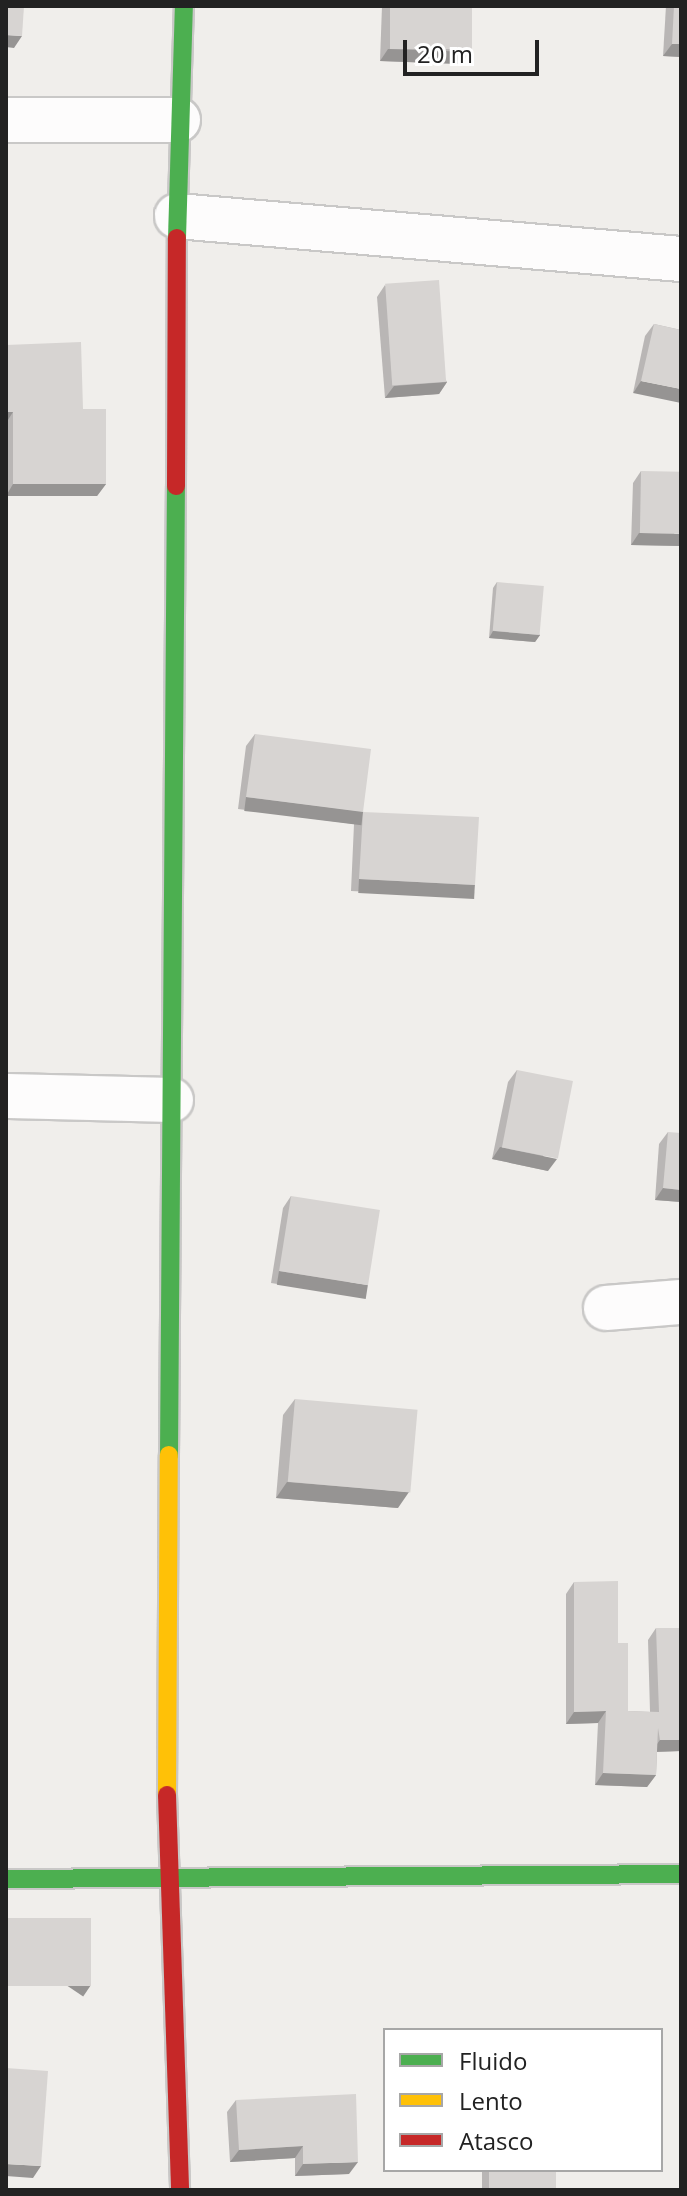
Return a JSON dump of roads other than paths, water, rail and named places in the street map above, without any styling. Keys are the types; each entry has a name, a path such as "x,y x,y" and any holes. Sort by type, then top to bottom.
{"street":[{"path":"180,2190 166,1879 177,216 184,6"},
{"path":"6,120 178,120"},
{"path":"177,216 681,259"},
{"path":"6,1096 171,1100"},
{"path":"606,1308 681,1302"},
{"path":"6,1879 681,1874"}]}
